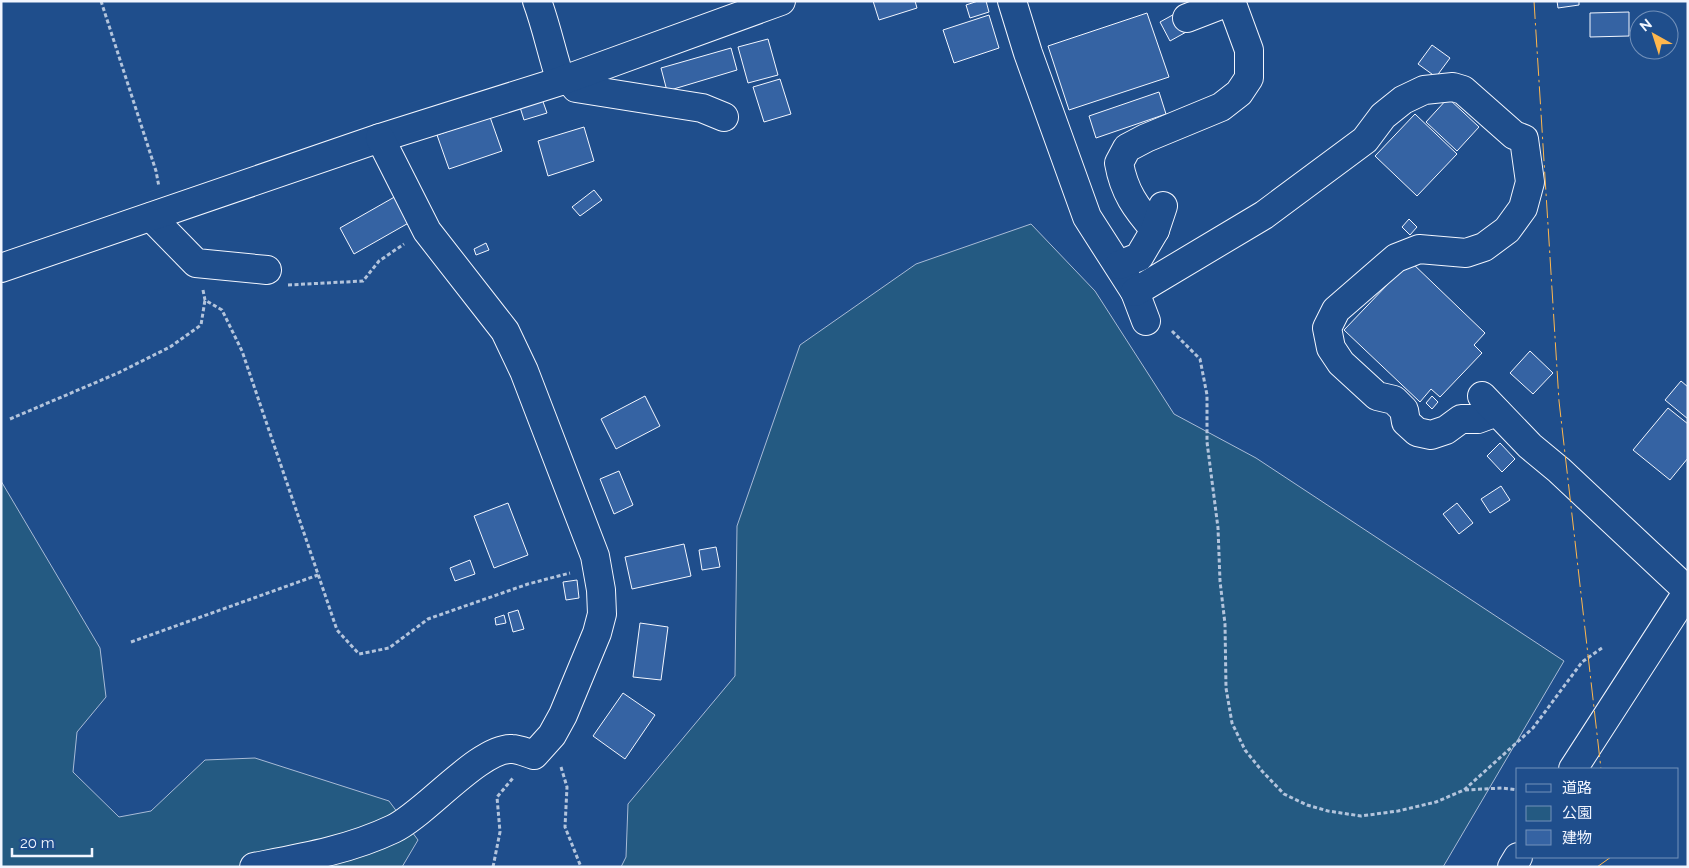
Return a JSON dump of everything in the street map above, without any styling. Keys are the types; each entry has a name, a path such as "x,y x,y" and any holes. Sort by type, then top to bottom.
{"street":[{"path":"537,1 548,33 553,56 564,80 576,88 702,108 724,117"},
{"path":"1,268 380,138 564,80 781,1"},
{"path":"1012,1 1028,53 1087,217 1135,292 1146,321"},
{"path":"1119,265 1139,257 1159,218 1134,206 1122,181 1119,163 1127,148 1146,138 1221,108 1239,93 1249,78 1249,50 1231,1 1187,18"},
{"path":"1135,292 1264,215 1365,140 1382,116 1403,100 1424,90 1453,87 1463,90 1514,135 1524,139 1530,182 1522,208 1507,230 1484,247 1466,253 1419,249 1396,258 1336,310 1327,328 1332,348 1341,363 1377,396 1394,400 1404,410 1406,422 1416,432 1430,435 1446,430 1461,419 1478,419 1490,404 1530,446 1559,470 1688,591 1574,768"},
{"path":"254,867 302,858 354,844 395,828 479,762 495,752 543,745 567,706 597,632 602,614 601,590 595,556 524,371 505,331 427,231 380,138"},
{"path":"158,215 196,263 267,270"}],"path":[{"path":"100,1 156,171 158,215"},
{"path":"267,270 281,286 363,281 379,261 427,231"},
{"path":"10,419 118,373 170,347 200,325 205,300 196,263"},
{"path":"205,300 222,310 242,351 337,630 359,654 390,648 428,619 528,584 555,578 597,564"},
{"path":"1146,321 1170,329 1200,359 1207,394 1207,442 1218,528 1220,581 1225,624 1226,688 1232,723 1245,750 1284,794 1307,805 1328,811 1361,816 1398,812 1436,802 1464,790 1533,728 1582,662 1602,648"},
{"path":"131,642 318,575"},
{"path":"493,867 500,832 497,797 543,745 567,787 564,827 581,867"},
{"path":"1464,790 1502,788 1516,790"}],"green space":[{"path":"1031,224 1095,291 1174,414 1256,458 1564,661 1443,867 621,867 626,857 628,804 735,676 737,526 800,345 916,264"},
{"path":"1,481 100,648 106,697 77,732 73,772 119,817 151,811 205,760 255,758 389,801 418,840 402,867 1,867"}],"building":[{"path":"873,1 915,1 917,8 879,20"},
{"path":"978,1 986,1 989,12 970,18 966,5"},
{"path":"1557,1 1579,1 1579,5 1558,8"},
{"path":"1178,12 1188,31 1170,41 1160,22"},
{"path":"1629,12 1629,36 1590,37 1590,13"},
{"path":"1147,13 1169,77 1069,110 1048,46"},
{"path":"989,15 999,48 954,63 943,30"},
{"path":"768,39 778,75 748,83 738,47"},
{"path":"1432,45 1450,58 1436,77 1418,64"},
{"path":"731,48 737,70 667,91 661,68"},
{"path":"780,79 791,114 764,122 753,87"},
{"path":"1159,92 1166,114 1096,138 1089,116"},
{"path":"541,96 547,113 524,120 519,104"},
{"path":"1448,98 1479,127 1457,151 1426,122"},
{"path":"1415,114 1457,154 1417,196 1375,156"},
{"path":"490,117 502,151 449,169 437,135"},
{"path":"584,127 594,161 548,176 538,141"},
{"path":"594,190 602,200 580,216 572,207"},
{"path":"398,195 412,221 354,254 340,228"},
{"path":"1409,219 1417,227 1410,235 1402,227"},
{"path":"486,243 489,250 476,255 474,249"},
{"path":"1410,261 1485,333 1474,345 1482,353 1440,397 1431,389 1420,402 1344,330"},
{"path":"1530,351 1553,373 1533,394 1510,373"},
{"path":"1681,381 1688,387 1688,419 1665,400"},
{"path":"645,396 660,426 616,449 601,419"},
{"path":"1432,396 1438,402 1432,409 1426,403"},
{"path":"1668,408 1688,424 1688,458 1670,480 1633,450"},
{"path":"1500,443 1515,459 1502,472 1487,456"},
{"path":"619,471 633,505 614,514 600,479"},
{"path":"1501,486 1510,500 1490,513 1481,499"},
{"path":"508,503 528,555 494,568 474,516"},
{"path":"1457,503 1473,523 1459,534 1443,514"},
{"path":"684,544 691,576 632,589 625,557"},
{"path":"716,547 720,567 702,570 699,550"},
{"path":"470,560 475,574 455,581 450,568"},
{"path":"577,580 579,598 566,600 563,582"},
{"path":"518,610 524,629 513,632 508,613"},
{"path":"504,615 506,623 496,625 495,618"},
{"path":"640,623 668,627 661,680 633,677"},
{"path":"623,693 655,715 625,759 593,736"}],"power":[{"path":"1534,1 1559,401 1601,768"},
{"path":"1597,867 1610,858"}]}
